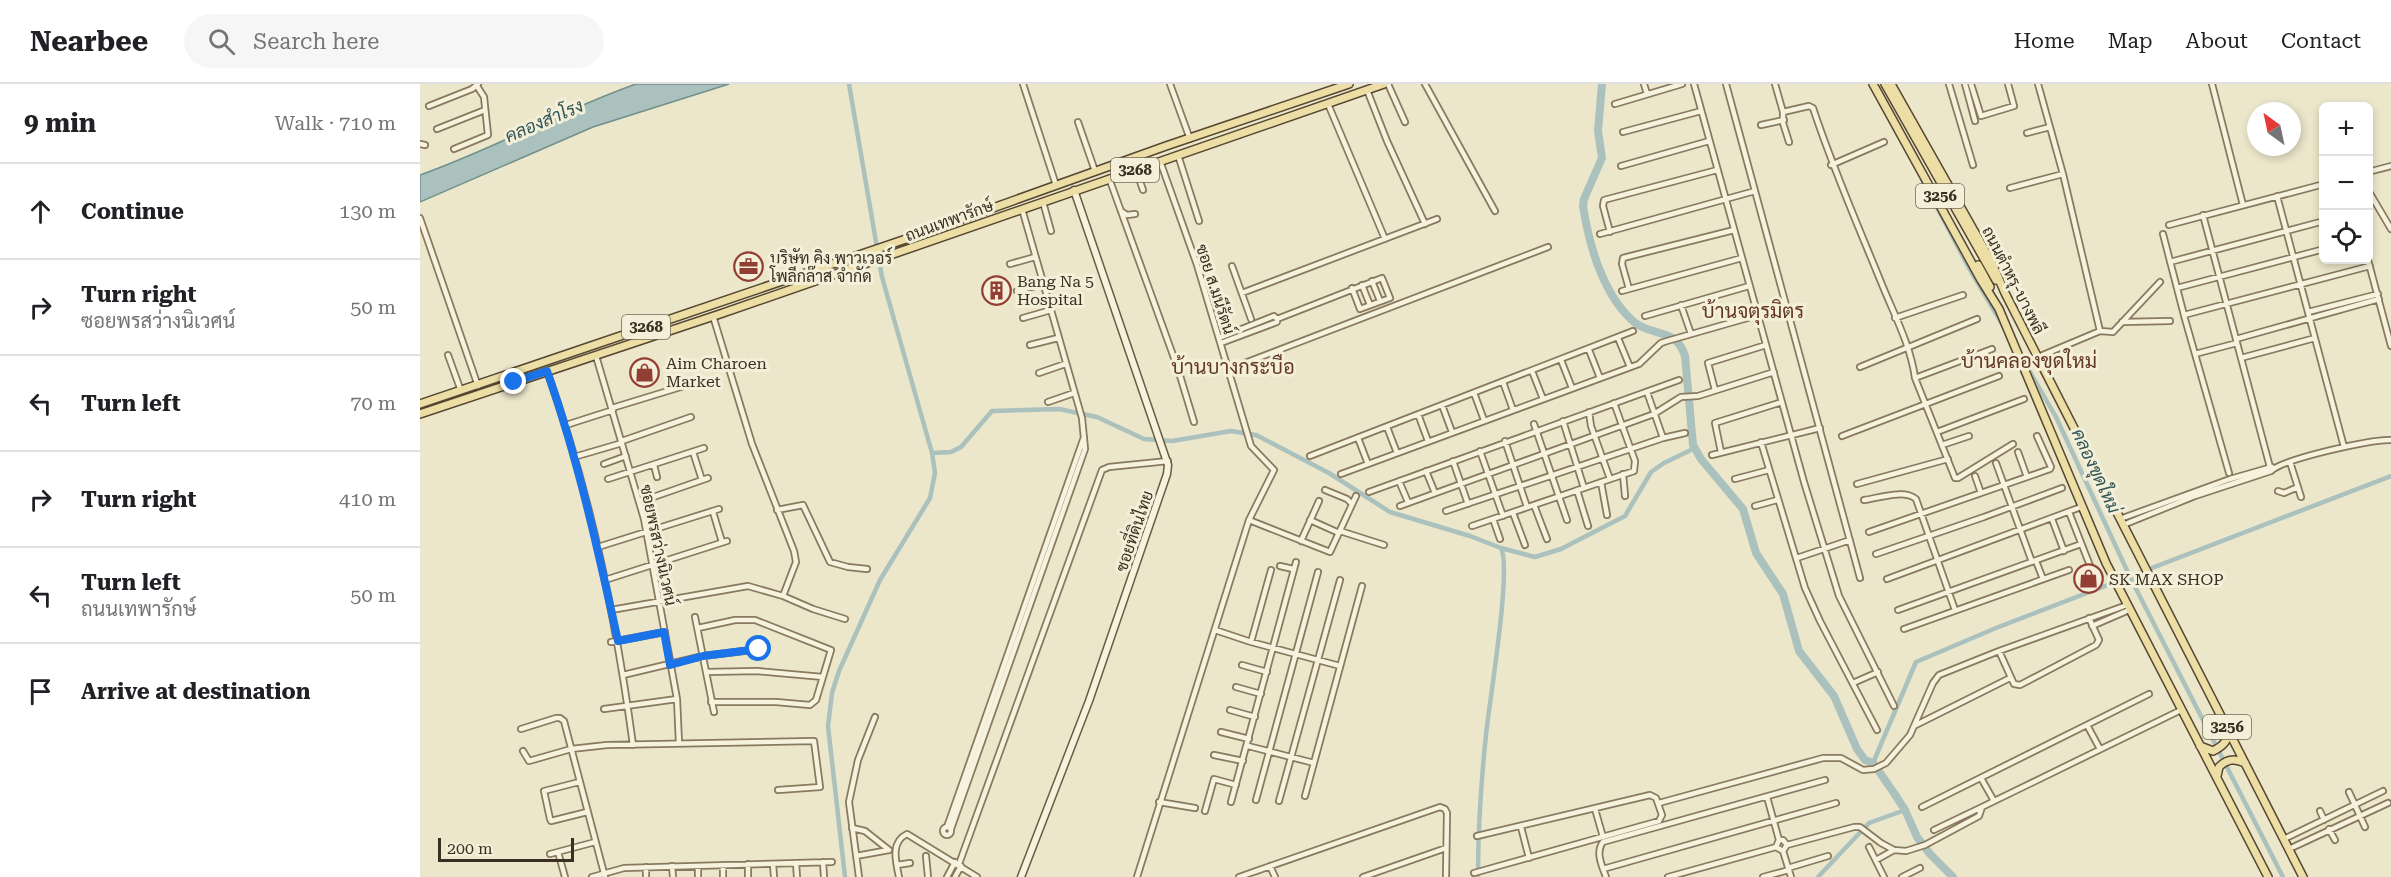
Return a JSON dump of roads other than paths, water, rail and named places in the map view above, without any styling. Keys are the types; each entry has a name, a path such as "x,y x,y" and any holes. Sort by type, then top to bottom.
{"main road":[{"name":"ถนนเทพารักษ์","path":"420,404 461,392 882,247 1349,84"},
{"name":"ถนนเทพารักษ์","path":"420,414 886,257 1178,154 1386,84"},
{"name":"ถนนตำหรุ-บางพลี","path":"1875,84 1987,281 2080,507 2111,574 2268,877"},
{"name":"3256","path":"1885,84 1989,262"},
{"name":"ถนนตำหรุ-บางพลี","path":"1891,84 1979,240 2303,877"},
{"path":"2200,746 2217,749 2228,738 2229,731"},
{"path":"2217,779 2217,772 2224,763 2232,759 2245,762"}],"street":[{"path":"1023,84 1056,185"},
{"path":"1170,84 1190,139"},
{"path":"1386,84 1405,122"},
{"path":"1425,84 1495,211"},
{"path":"1644,84 1647,94"},
{"path":"1615,104 1662,87 1682,84"},
{"path":"1694,84 1749,286 1839,596 1894,706"},
{"path":"1726,84 1860,578"},
{"path":"1775,84 1789,142"},
{"path":"1949,84 1973,165"},
{"path":"1970,84 1981,116 2014,106 2008,84"},
{"path":"1970,84 1975,121"},
{"path":"2038,84 2100,331"},
{"path":"2212,84 2243,205"},
{"path":"429,106 477,85 484,98 488,135 454,149"},
{"path":"1367,90 1387,141 1425,224"},
{"path":"1328,104 1385,239"},
{"path":"1783,112 1811,106 1831,165 1850,205 1895,318 1913,365 1915,378 1956,479 2013,444"},
{"path":"437,129 485,110"},
{"path":"1623,132 1701,111"},
{"path":"1761,125 1784,120"},
{"path":"1078,122 1095,171"},
{"path":"2027,133 2050,127"},
{"path":"1621,166 1709,141"},
{"path":"1831,165 1884,142"},
{"path":"1178,154 1199,221"},
{"name":"ซอย ส.มนีรัตน์","path":"1160,161 1194,255 1250,441 1254,451 1273,466 1274,470 1250,520"},
{"path":"2373,171 2391,166"},
{"path":"1136,170 1143,190"},
{"path":"1610,232 1603,206 1604,200 1717,170"},
{"path":"2010,188 2062,174"},
{"path":"1109,178 1178,369 1194,422"},
{"path":"2169,225 2319,185"},
{"path":"955,877 1102,470 1109,467 1168,461 1074,190"},
{"path":"1600,234 1755,191"},
{"path":"2277,196 2344,447"},
{"path":"2373,198 2391,229"},
{"path":"1042,202 1051,231"},
{"path":"949,828 1042,566 1084,438 1082,418 1022,209"},
{"path":"1119,209 1124,214 1135,214"},
{"path":"2203,215 2272,468"},
{"path":"420,218 478,386"},
{"path":"1242,293 1437,219"},
{"path":"2170,262 2319,221"},
{"path":"1629,289 1622,264 1623,258 1734,230"},
{"path":"2163,234 2229,473"},
{"path":"420,242 427,239"},
{"path":"1229,369 1548,247"},
{"path":"2177,288 2319,250"},
{"path":"1010,264 1035,257"},
{"path":"1622,291 1742,258"},
{"path":"1232,266 1251,319"},
{"path":"2184,315 2370,266 2391,346"},
{"path":"1220,340 1277,322 1277,319 1352,288 1382,278 1390,298 1360,309 1352,288"},
{"path":"1372,281 1380,302"},
{"path":"2038,357 2100,331 2113,332 2160,282"},
{"path":"1017,291 1043,284"},
{"path":"1362,285 1370,305"},
{"path":"1645,316 1749,286"},
{"path":"1895,318 1963,295"},
{"path":"2195,354 2309,315 2378,296"},
{"path":"1681,305 1690,334"},
{"path":"1341,474 1639,364 1661,343 1787,309"},
{"path":"1023,318 1051,310"},
{"path":"713,316 738,403 794,551 796,562 783,596"},
{"path":"1860,367 1977,319"},
{"path":"2122,322 2170,321"},
{"path":"1310,456 1589,350 1633,331"},
{"path":"1030,345 1058,338"},
{"path":"1618,338 1630,367"},
{"path":"2241,358 2315,338"},
{"path":"1715,390 1708,363 1766,345"},
{"path":"1915,378 1992,349"},
{"path":"1589,350 1600,378"},
{"path":"448,355 461,392"},
{"name":"ซอยพรสว่างนิเวศน์","path":"596,356 613,409 646,533 677,699 679,743"},
{"path":"1561,360 1572,388"},
{"path":"1039,373 1065,364"},
{"path":"547,371 566,426 598,547 618,641 633,745"},
{"path":"1532,371 1543,399"},
{"path":"1400,506 1654,414 1681,398 1698,396 1774,372"},
{"path":"1842,436 1999,376"},
{"path":"1370,492 1505,441 1679,380"},
{"path":"1503,382 1513,410"},
{"path":"566,426 684,386"},
{"path":"1647,392 1663,438"},
{"path":"1048,402 1074,393"},
{"path":"1474,393 1485,420"},
{"path":"1937,432 2024,399"},
{"path":"1720,452 1715,423 1782,402"},
{"path":"1472,526 1634,471 1630,449 1614,403"},
{"path":"1442,405 1452,432"},
{"path":"1589,412 1610,479"},
{"path":"1418,414 1428,441"},
{"path":"574,457 691,417"},
{"path":"1563,422 1584,488"},
{"path":"1534,424 1567,520"},
{"path":"1387,427 1397,453"},
{"path":"1712,455 1820,428"},
{"path":"1446,511 1663,438 1685,433"},
{"path":"1942,445 1969,436"},
{"path":"1869,532 2051,467 2037,436"},
{"path":"1358,438 1368,464"},
{"path":"2121,522 2290,462 2344,447 2391,440"},
{"path":"1505,441 1527,507"},
{"path":"1761,442 1805,588 1877,730"},
{"path":"608,479 704,448"},
{"path":"1480,451 1503,516"},
{"path":"693,452 702,480"},
{"path":"2018,452 2027,477"},
{"path":"604,464 626,456"},
{"path":"1857,484 1948,459"},
{"name":"ซอยที่ดินไทย","path":"1021,877 1092,692 1167,474 1168,461"},
{"path":"1453,461 1468,504"},
{"path":"2290,462 2301,497"},
{"path":"1996,463 2021,530 2043,579"},
{"path":"654,465 657,477"},
{"path":"1735,479 1769,470"},
{"path":"1426,471 1435,493"},
{"path":"1623,474 1625,496"},
{"path":"1975,476 1981,493"},
{"path":"639,502 708,478"},
{"path":"1399,481 1408,502"},
{"path":"1601,482 1607,515"},
{"path":"2278,491 2284,493 2298,487"},
{"path":"1876,554 2062,488"},
{"path":"1325,490 1347,499 1352,504"},
{"path":"1577,490 1588,526"},
{"path":"1864,500 1909,495 1916,499 1955,610"},
{"path":"1137,877 1250,520 1330,552 1356,496"},
{"path":"1755,506 1777,500"},
{"path":"1301,541 1318,501"},
{"path":"1534,505 1547,539"},
{"path":"777,510 803,506 831,562 867,569"},
{"path":"1887,579 2080,507"},
{"path":"598,547 719,509"},
{"path":"605,580 724,542 713,512"},
{"path":"2069,512 2096,581"},
{"path":"1513,513 1525,545"},
{"path":"1493,519 1500,539"},
{"path":"2052,519 2064,551"},
{"path":"1310,520 1384,545"},
{"path":"1797,558 1850,540"},
{"path":"1898,610 2081,544"},
{"path":"1231,802 1296,562"},
{"path":"1280,566 1293,569"},
{"path":"1251,642 1271,570"},
{"path":"1904,629 2069,570"},
{"path":"1256,800 1318,572"},
{"path":"1279,801 1340,580"},
{"path":"611,610 748,586 783,596 845,619"},
{"path":"1305,796 1362,586"},
{"path":"1659,803 1823,758 1842,758 1863,770 1881,767 1902,747 1915,726 1936,678 1944,672 2089,618 2128,608"},
{"path":"2092,626 2128,608"},
{"path":"695,617 714,712"},
{"path":"1999,651 2010,678 2014,684 2020,685 2096,645 2099,640 2089,618"},
{"path":"698,628 735,620 755,620 828,648 831,654 816,700 810,705 776,702 711,702"},
{"path":"1215,630 1273,649 1340,666"},
{"path":"611,642 664,632"},
{"path":"624,675 703,656 759,649"},
{"path":"1242,665 1267,672"},
{"path":"706,672 757,671 823,677"},
{"path":"1853,683 1878,672"},
{"path":"1915,726 2010,678"},
{"path":"1236,687 1261,694"},
{"path":"1922,807 2149,694"},
{"path":"604,708 677,699"},
{"path":"1230,710 1255,717"},
{"path":"1934,830 2181,710"},
{"path":"859,877 849,802 858,760 875,717"},
{"path":"521,729 561,718 564,721 604,875"},
{"path":"2087,725 2100,749"},
{"path":"1221,732 1249,740"},
{"path":"523,751 529,761 571,749 679,743 814,741 820,787 778,790"},
{"path":"1248,746 1314,763"},
{"path":"1214,755 1243,761"},
{"path":"1981,778 1994,801"},
{"path":"1205,812 1214,779 1236,785"},
{"path":"1606,877 1599,854 1600,845 1603,842 1825,780"},
{"path":"579,782 545,790 550,819 552,821 587,812"},
{"path":"2284,839 2382,791"},
{"path":"2349,792 2365,827"},
{"path":"1474,873 1659,821 1662,814 1659,803 1654,796 1650,795 1477,836"},
{"path":"1767,797 1779,840 1776,848"},
{"path":"1159,802 1195,808"},
{"path":"1604,869 1836,803"},
{"path":"2289,849 2388,803"},
{"path":"1239,877 1440,807 1447,813 1446,877"},
{"path":"1791,877 1783,851 1787,845 1848,827 1862,828 1894,849 1906,851 1925,845 1979,816 1982,807"},
{"path":"1595,809 1603,837"},
{"path":"2320,811 2324,820"},
{"path":"1521,826 1529,858"},
{"path":"852,828 865,831 892,849 898,877"},
{"path":"2330,830 2335,840"},
{"path":"856,856 892,849 903,836 908,834 977,877"},
{"path":"1779,840 1787,845"},
{"path":"550,854 595,842"},
{"path":"1364,877 1446,848"},
{"path":"1668,877 1776,848 1783,851"},
{"path":"1869,848 1884,877"},
{"path":"1876,861 1894,849"},
{"path":"558,852 565,877"},
{"path":"926,856 928,877"},
{"path":"1763,877 1828,856"},
{"path":"823,862 824,877"},
{"path":"592,877 624,868 832,862"},
{"path":"796,863 797,877"},
{"path":"897,865 910,863"},
{"path":"748,864 748,877"},
{"path":"773,864 774,877"},
{"path":"947,877 958,864"},
{"path":"723,865 723,877"},
{"path":"672,866 673,877"},
{"path":"698,866 698,877"},
{"path":"1270,866 1275,877"},
{"path":"646,867 646,877"},
{"path":"1902,877 1920,868"}],"water":[{"path":"636,84 729,84 593,127 420,202 420,175"}],"waterway":[{"path":"845,877 828,726 832,693 839,671 880,580 930,498 935,473 932,453 882,277 849,84"},
{"path":"1602,84 1598,131 1602,158 1583,206 1589,237 1606,284 1623,311 1634,322 1648,330 1670,336 1681,347 1685,356 1693,445 1701,459 1743,509 1756,553 1783,594 1799,651 1834,696 1857,749 1865,760 1873,763 1894,793 1905,810 1917,837 1953,877"},
{"name":"คลองขุดใหม่","path":"1922,179 1969,268 2005,329"},
{"name":"คลองขุดใหม่","path":"2026,365 2056,417 2130,577 2283,877"},
{"path":"932,453 951,452 961,447 992,411 1059,409 1097,417 1144,439 1172,441 1231,431 1256,435 1329,473 1390,512 1470,536 1501,548 1504,561 1504,582 1486,735 1479,823 1478,877"},
{"path":"1501,548 1535,557 1561,549 1625,516 1651,472 1695,448"},
{"path":"1873,763 1916,662 1996,628 2391,476"},
{"path":"1818,877 1869,823 1905,810"}],"place":[{"name":"บริษัท คิง พาวเวอร์ โพลีกล๊าส จำกัด","path":"749,267"},
{"name":"Bang Na 5 Hospital","path":"996,290"},
{"name":"Aim Charoen Market","path":"645,372"},
{"name":"SK MAX SHOP","path":"2088,579"}],"district":[{"name":"บ้านจตุรมิตร","path":"1753,311"},
{"name":"บ้านคลองขุดใหม่","path":"2029,361"},
{"name":"บ้านบางกระบือ","path":"1233,367"}],"water label":[{"name":"คลองสำโรง","path":"544,121"}]}
